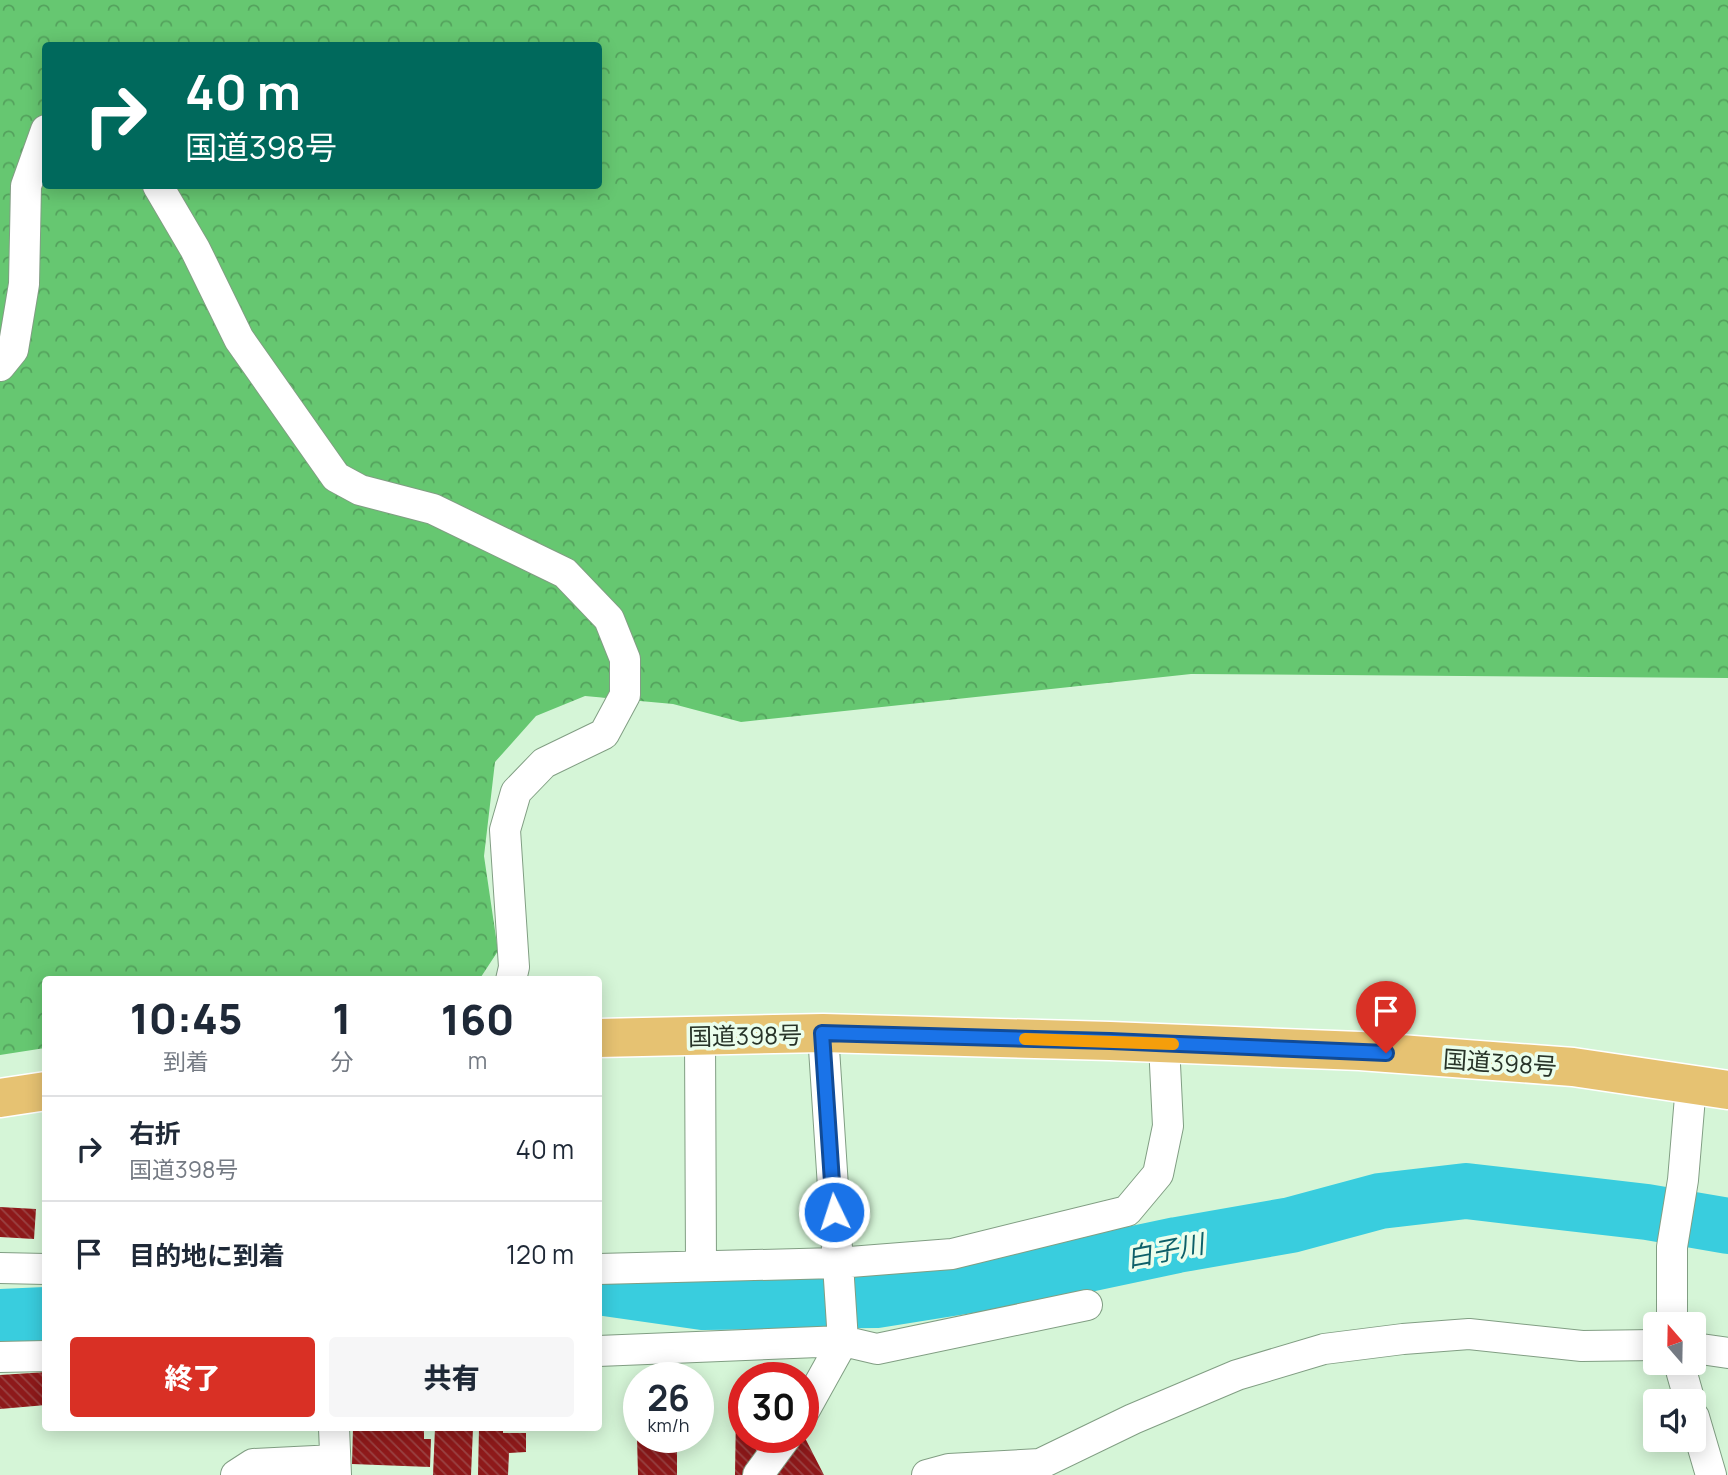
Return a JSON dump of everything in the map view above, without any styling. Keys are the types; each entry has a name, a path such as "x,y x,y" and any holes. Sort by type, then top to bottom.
{"highway":[{"name":"国道398号","path":"602,1038 822,1033 1360,1051 1573,1067 1709,1087"},
{"path":"0,1098 42,1092"}],"street":[{"path":"0,366 13,350 24,284 26,186 42,141"},
{"path":"160,189 195,249 239,339 336,477 360,490 433,509 565,573 609,619 625,659 625,695 604,734 544,763 516,792 505,830 514,968 512,976"},
{"path":"819,1384 843,1341 822,1033"},
{"path":"700,1036 701,1266"},
{"path":"602,1269 838,1263 952,1254 1127,1211 1158,1174 1168,1126 1164,1044"},
{"path":"1672,1312 1672,1247 1682,1180 1709,1087"},
{"path":"0,1268 42,1269"},
{"path":"602,1351 843,1341 877,1349 1087,1305"},
{"path":"927,1475 949,1469 1040,1464 1133,1419 1237,1375 1324,1349 1469,1334 1582,1346 1643,1345"},
{"path":"1706,1350 1728,1353"},
{"path":"0,1357 42,1356"},
{"path":"236,1475 253,1464 335,1467 334,1431"},
{"path":"1704,1452 1711,1475"},
{"path":"758,1475 774,1453"}],"green space":[{"path":"0,0 1728,0 1728,678 1191,674 741,722 673,704 585,696 536,716 495,762 484,856 498,951 482,976 42,976 42,1048 0,1055"}],"building":[{"path":"0,1207 36,1209 34,1239 0,1237"},
{"path":"42,1372 42,1405 0,1409 0,1375"},
{"path":"353,1431 424,1431 424,1439 431,1439 430,1467 352,1464"},
{"path":"435,1431 473,1431 471,1475 433,1475"},
{"path":"479,1431 526,1433 526,1452 509,1453 508,1475 478,1475"},
{"path":"637,1453 677,1453 677,1475 638,1475"},
{"path":"735,1453 756,1453 756,1459 748,1462 747,1475 735,1475"},
{"path":"789,1453 813,1453 824,1475 775,1475"}],"waterway":[{"name":"白子川","path":"602,1288 703,1302 876,1300 1040,1274 1177,1245 1291,1225 1380,1201 1466,1191 1647,1212 1728,1226"},
{"name":"白子川","path":"0,1317 42,1315"}],"slow traffic":[{"path":"1025,1039 1173,1044"}],"route":[{"path":"834,1212 822,1033 1110,1041 1386,1053"}]}
